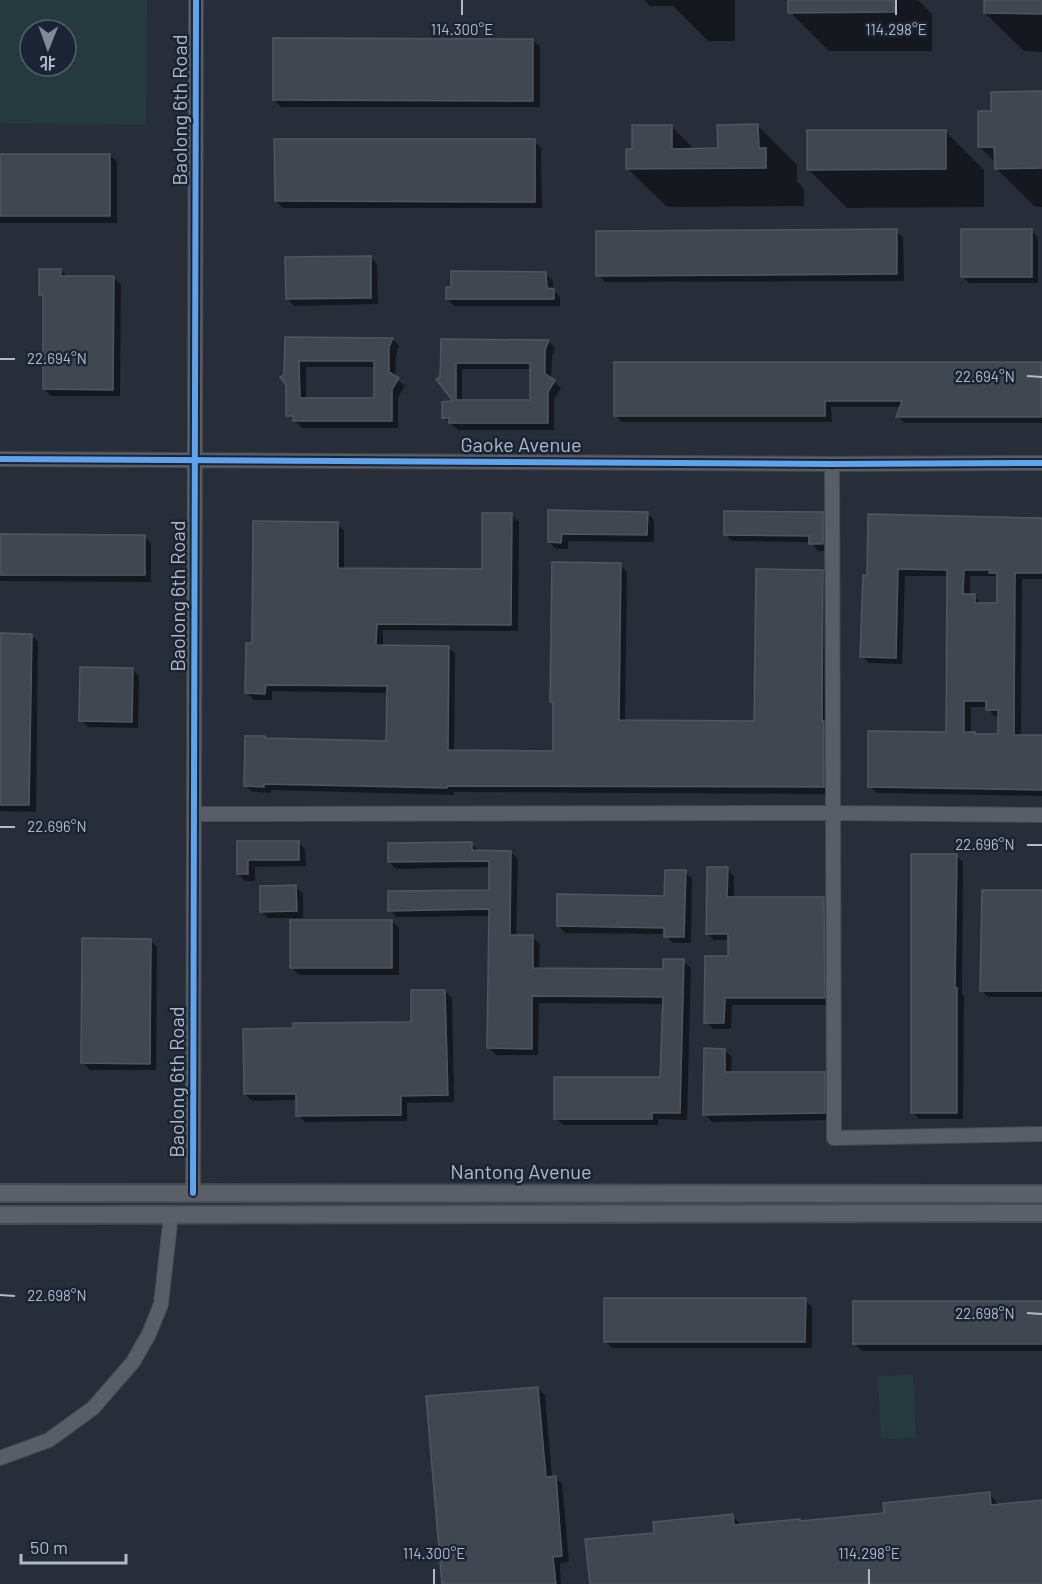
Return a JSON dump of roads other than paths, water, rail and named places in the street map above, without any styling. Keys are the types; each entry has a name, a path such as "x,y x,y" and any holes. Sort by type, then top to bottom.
{"main road":[{"name":"Nantong Avenue","path":"0,1193 1042,1194"},
{"path":"0,1215 1042,1213"}],"street":[{"name":"Baolong 6th Road","path":"193,1193 196,0"},
{"name":"Gaoke Avenue","path":"0,459 832,464 1042,463"},
{"path":"832,464 834,1137 1042,1134"},
{"path":"195,814 1042,815"},
{"path":"0,1458 49,1440 93,1408 133,1362 149,1334 161,1304 171,1215"}]}
